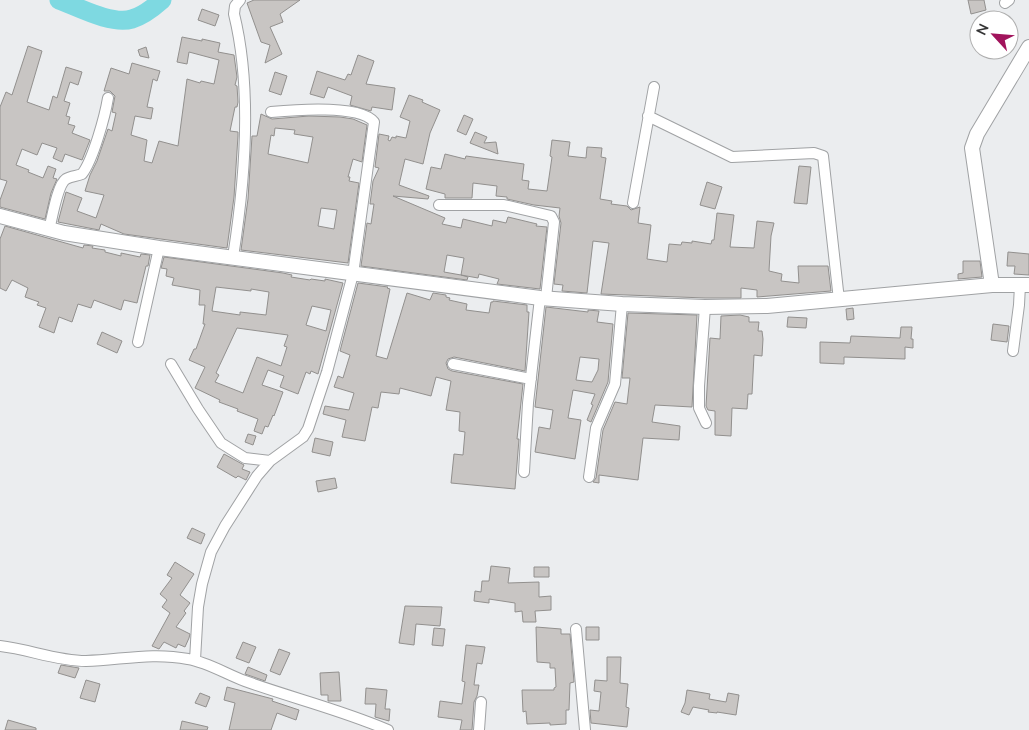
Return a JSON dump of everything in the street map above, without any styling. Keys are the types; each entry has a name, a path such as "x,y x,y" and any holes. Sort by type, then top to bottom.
{"street":[{"path":"233,258 239,216 245,136 244,63 234,11 236,4 240,0"},
{"path":"992,285 972,148 977,134 1029,47"},
{"path":"633,203 654,87"},
{"path":"49,230 63,182 82,174 87,166 105,115 108,98"},
{"path":"195,660 198,607 211,552 230,517 257,476 270,460 303,437 310,423 327,372 353,274 374,126 373,120 347,112 314,108 271,112"},
{"path":"648,116 732,157 814,153 823,156 839,300"},
{"path":"439,206 504,205 551,216 554,222 531,379 524,472"},
{"path":"0,216 49,230 159,248 543,298 622,304 705,307 768,306 992,285 1024,285 1019,305 1013,351"},
{"path":"138,342 159,248"},
{"path":"589,477 595,430 614,384 622,304"},
{"path":"705,307 698,386 699,408 706,423"},
{"path":"171,364 221,443 245,458 270,460"},
{"path":"453,364 531,379"},
{"path":"576,629 585,730"},
{"path":"0,646 86,661 145,656 195,660 244,680 344,713 388,730"},
{"path":"479,730 481,702"}],"building":[{"path":"254,0 300,0 280,14 283,22 270,27 282,54 265,63 270,45 261,42 247,3"},
{"path":"968,0 984,0 986,10 970,10"},
{"path":"202,9 219,15 215,26 198,20"},
{"path":"182,37 220,43 218,52 234,55 237,77 235,85 237,86 238,102 237,107 235,107 230,131 238,132 238,136 234,197 227,248 124,234 101,224 99,230 58,222 66,192 82,198 77,211 96,218 104,195 85,191 108,129 112,131 116,113 112,112 115,96 110,91 104,91 111,68 129,74 132,63 160,71 157,81 153,79 147,107 153,108 151,119 135,116 131,135 147,140 144,161 152,163 159,141 178,146 187,79 200,83 201,81 214,84 219,60 189,52 187,64 177,62"},
{"path":"28,46 42,51 27,102 49,110 53,96 57,98 66,67 82,72 78,85 70,82 64,101 70,103 66,116 70,117 68,124 75,126 72,133 90,140 82,160 65,154 62,162 53,158 57,148 42,143 37,155 22,149 16,165 43,178 48,166 56,169 53,178 57,179 51,193 45,219 0,207 0,200 7,181 0,179 0,107 6,92 12,95"},
{"path":"146,47 149,58 140,56 138,50"},
{"path":"358,55 374,61 366,84 395,88 392,110 372,107 371,111 350,105 352,96 328,87 324,98 310,94 317,71 345,80 348,74 351,75"},
{"path":"275,72 287,76 281,95 269,91"},
{"path":"409,95 423,100 422,102 440,110 430,133 423,164 405,159 399,185 429,196 428,199 393,196 445,218 442,224 461,228 463,219 492,226 493,220 506,223 508,217 537,224 536,226 547,227 540,289 497,284 499,279 479,274 478,278 461,275 468,277 467,280 361,266 367,223 371,224 374,204 370,204 373,181 379,168 375,167 379,134 389,136 388,140 390,141 392,137 396,138 396,136 406,138 410,121 400,117","holes":["447,255 464,258 461,275 444,272"]},
{"path":"261,114 272,119 309,116 340,117 353,119 367,125 362,162 353,159 348,177 350,177 349,181 359,183 348,263 241,250 248,199 252,136 257,136","holes":["275,128 295,130 294,134 313,137 308,163 268,154 271,135 274,136","321,208 337,210 334,229 318,226"]},
{"path":"464,115 473,119 466,135 457,131"},
{"path":"475,132 487,137 484,143 496,142 498,154 470,143"},
{"path":"552,140 570,142 568,156 586,158 587,147 602,148 601,157 606,158 600,199 612,201 611,204 627,206 631,210 640,207 638,223 651,225 647,259 667,262 669,244 681,245 682,242 692,243 692,241 711,244 712,240 714,240 717,213 734,215 730,247 754,248 757,221 774,223 771,236 769,271 782,274 781,281 799,283 798,266 828,266 831,291 757,297 757,290 741,288 741,298 601,294 609,243 593,241 587,293 562,291 563,285 554,284 561,223 559,216 560,208 534,205 507,199 507,197 496,196 497,186 473,183 472,198 445,198 445,194 426,189 431,167 441,169 445,154 465,159 466,156 524,164 522,180 529,181 528,189 547,191 552,157 550,156"},
{"path":"799,166 811,167 807,204 794,203"},
{"path":"707,182 722,187 715,209 700,205"},
{"path":"5,226 83,248 84,245 93,246 92,248 105,250 105,252 121,256 121,253 140,257 141,254 150,255 137,303 124,300 121,310 94,300 91,308 78,304 72,322 59,317 54,333 39,327 46,308 37,305 39,302 25,297 28,288 12,280 6,291 0,288 0,239"},
{"path":"1008,252 1029,254 1029,275 1014,274 1015,266 1007,266"},
{"path":"164,257 283,273 292,275 291,277 310,280 325,281 325,279 343,283 318,374 311,371 310,374 306,372 298,394 280,387 284,376 268,370 262,385 283,392 274,416 268,427 265,426 262,434 254,431 258,419 237,411 238,409 219,402 220,400 195,388 205,367 189,360 194,349 196,349 205,324 203,324 205,305 199,305 200,290 172,285 174,278 166,276 167,269 161,268","holes":["216,287 269,292 266,315 240,312 240,315 212,311","312,306 331,310 326,331 306,325","237,328 288,335 284,346 287,347 281,366 257,357 243,393 215,382 219,375 216,373"]},
{"path":"963,261 980,261 982,277 958,279 958,274 963,273"},
{"path":"358,283 388,287 390,289 376,356 387,359 407,293 430,300 433,293 446,295 446,297 450,298 449,300 467,304 466,310 489,313 491,302 493,301 527,305 527,312 529,312 525,371 454,357 448,359 446,363 448,369 452,371 523,384 517,439 519,439 515,489 451,483 454,454 463,455 465,432 459,431 460,412 446,410 451,381 436,377 431,396 400,388 399,394 381,392 378,408 372,407 365,441 342,437 346,420 323,414 325,406 349,410 354,393 334,387 338,376 343,378 350,355 340,351"},
{"path":"546,307 588,312 588,310 599,311 597,322 613,324 608,382 591,422 587,420 595,394 573,390 568,418 581,420 575,459 535,452 539,427 550,429 553,410 535,407","holes":["580,357 599,359 598,370 592,382 576,380"]},
{"path":"853,308 854,319 847,320 846,309"},
{"path":"628,313 697,315 692,407 655,405 652,422 680,426 679,440 643,438 638,480 599,475 599,483 593,482 596,478 603,430 615,402 627,404 630,378 622,378"},
{"path":"740,315 749,317 749,322 759,322 758,331 762,331 763,339 762,356 754,355 752,394 748,394 747,409 732,408 731,436 715,435 715,411 708,410 706,406 710,338 720,339 721,316"},
{"path":"788,317 807,318 806,328 787,327"},
{"path":"993,324 1009,326 1007,342 991,340"},
{"path":"901,327 912,327 911,339 913,339 913,348 905,347 905,359 844,357 844,364 820,363 820,342 850,343 851,336 900,338"},
{"path":"102,332 122,341 117,353 97,344"},
{"path":"248,434 256,436 253,445 245,442"},
{"path":"315,438 333,442 330,456 312,452"},
{"path":"224,454 244,465 242,469 250,472 246,480 238,476 236,478 217,467"},
{"path":"335,478 337,488 318,492 316,481"},
{"path":"192,528 205,534 201,544 187,538"},
{"path":"175,562 194,574 180,595 190,603 184,611 186,613 176,627 190,634 185,647 178,644 176,648 164,642 159,649 152,646 170,613 162,607 167,600 160,594 172,578 167,575"},
{"path":"491,566 510,568 508,583 539,582 539,597 551,596 551,610 535,611 536,622 523,622 522,611 515,612 515,603 489,599 489,603 474,601 475,591 481,592 482,581 489,581"},
{"path":"534,567 549,567 549,577 534,577"},
{"path":"405,606 442,607 440,626 416,624 414,645 399,643"},
{"path":"536,627 561,629 561,634 570,634 574,682 570,683 569,710 566,710 566,724 527,724 526,711 523,712 522,690 554,690 556,687 555,668 550,668 550,663 537,662"},
{"path":"586,627 599,627 599,640 586,640"},
{"path":"434,628 445,629 443,646 432,645"},
{"path":"243,642 256,647 249,663 236,658"},
{"path":"466,645 485,647 482,664 477,663 474,685 479,685 474,702 472,730 460,730 462,720 438,717 440,701 462,704 465,682 462,681"},
{"path":"279,649 290,653 280,675 270,671"},
{"path":"607,657 621,657 620,683 628,684 626,707 629,708 627,727 591,723 590,710 599,711 601,692 594,691 595,680 607,681"},
{"path":"61,665 79,668 75,678 58,673"},
{"path":"248,667 267,675 265,681 245,674"},
{"path":"339,672 341,701 328,701 328,695 321,695 320,673"},
{"path":"86,680 100,684 95,702 80,698"},
{"path":"227,687 273,699 272,701 299,710 296,720 277,713 271,730 229,730 235,703 224,700"},
{"path":"366,688 387,690 385,709 390,709 389,721 375,717 376,704 365,704"},
{"path":"687,690 710,694 709,699 726,702 728,693 739,695 736,715 708,712 709,710 693,707 689,715 681,712"},
{"path":"200,693 210,697 206,707 195,703"},
{"path":"8,720 36,728 36,730 5,730"},
{"path":"182,721 208,727 207,730 180,730"}],"waterway":[{"path":"59,0 114,20 132,19 140,16 162,0"}]}
